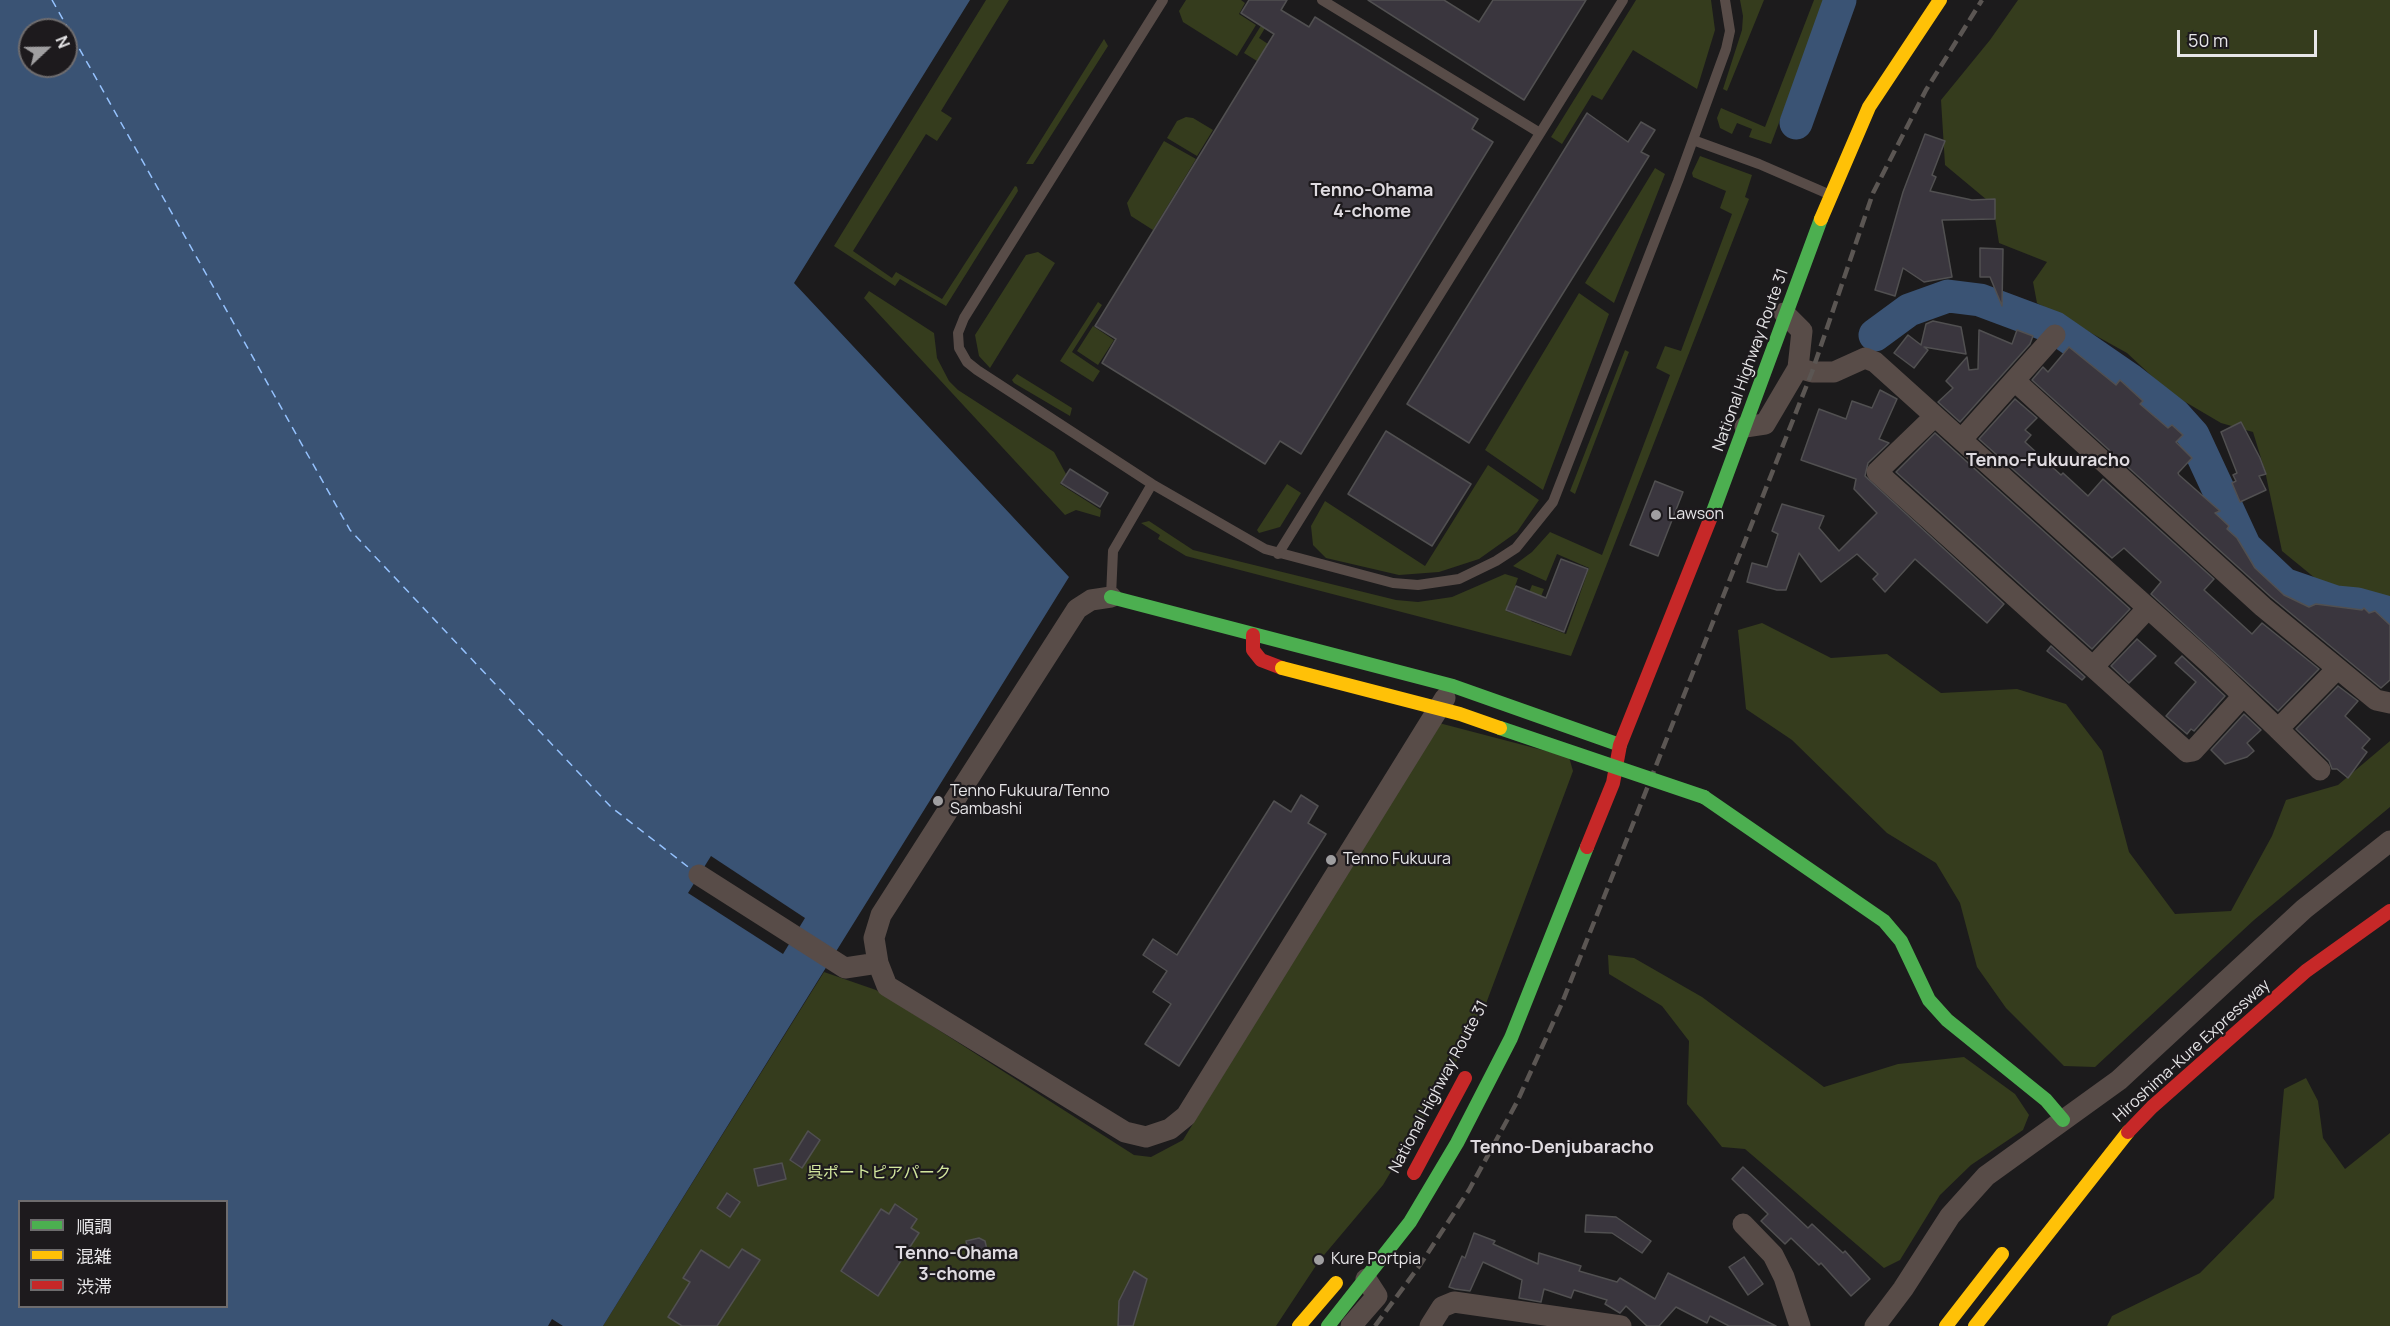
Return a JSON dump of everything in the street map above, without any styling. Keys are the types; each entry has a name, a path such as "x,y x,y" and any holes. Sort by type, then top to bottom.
{"main road":[{"name":"National Highway Route 31","path":"1328,1326 1416,1212 1457,1143 1511,1038 1613,783 1620,745 1745,427 1784,313 1830,195 1869,107 1940,0"},
{"path":"1111,597 1453,686 1620,745"},
{"path":"1253,635 1253,650 1261,660 1282,668 1460,714 1704,797 1884,921 1901,941 1929,1000 1947,1020 2046,1100 2063,1120"},
{"name":"National Highway Route 31","path":"1597,778 1620,745"},
{"name":"Hiroshima-Kure Expressway","path":"1975,1326 2119,1141 2152,1107 2306,971 2390,911"},
{"name":"National Highway Route 31","path":"1407,1184 1473,1063"},
{"path":"2014,1300 2152,1107"},
{"path":"2073,1180 2119,1141"},
{"path":"1946,1326 2008,1247"},
{"path":"1299,1326 1344,1274"}],"street":[{"path":"1745,427 1765,424 1798,368 1802,331 1784,313"},
{"path":"1962,439 2055,335"},
{"path":"1798,368 1812,372 1834,372 1865,358 1875,362 2148,608 2320,770"},
{"path":"2015,381 2263,607 2336,670 2376,700 2390,704"},
{"path":"1935,416 1877,472 2187,752 2193,752 2243,696"},
{"path":"1111,597 1091,600 1077,609 881,915 874,938 878,963 887,986 1125,1132 1146,1137 1170,1129 1186,1116 1453,686"},
{"path":"2093,667 2148,608"},
{"path":"2278,729 2336,670"},
{"path":"1875,1326 1903,1289 1950,1216 1986,1176 2120,1080 2304,909 2390,841"},
{"path":"699,875 845,968 878,963"},
{"path":"1743,1224 1773,1255 1784,1277 1800,1326"},
{"path":"1357,1324 1377,1296 1366,1279"},
{"path":"1430,1326 1442,1306 1454,1302 1524,1319 1621,1326"}],"lane":[{"path":"1163,0 964,318 958,333 959,348 967,362 977,370 1152,484 1265,549 1394,584 1418,585 1441,584 1476,573 1516,548 1553,502 1693,140 1730,32 1725,0"},
{"path":"1322,0 1540,134"},
{"path":"1278,554 1623,0"},
{"path":"1693,140 1760,164 1830,195"},
{"path":"1111,597 1113,551 1152,484"}],"green space":[{"path":"986,0 1009,0 941,111 952,118 937,141 926,134 853,251 892,278 896,272 942,299 1015,186 1017,187 1018,191 946,306 900,279 895,286 834,246"},
{"path":"1186,0 1241,0 1245,3 1239,14 1256,25 1237,56 1183,22 1179,11"},
{"path":"1636,0 1711,0 1715,30 1697,89 1633,50 1602,100 1592,95 1562,144 1551,137"},
{"path":"1740,0 1764,0 1727,91 1723,89 1742,30 1743,16"},
{"path":"1814,0 1825,0 1771,144 1749,137 1752,129 1737,123 1732,134 1720,128 1717,118 1721,108 1765,127"},
{"path":"2018,0 2390,0 2390,609 2332,592 2282,551 2265,471 2253,432 2221,423 2170,393 2127,353 2037,303 2033,282 2047,262 1999,243 1993,205 1945,165 1941,100 1990,40"},
{"path":"1267,16 1271,18 1259,38 1268,44 1257,61 1244,53"},
{"path":"1104,39 1108,46 1033,164 1026,164"},
{"path":"1186,117 1193,118 1213,130 1197,156 1167,138 1177,121"},
{"path":"1164,141 1196,159 1153,230 1131,216 1127,203"},
{"path":"1700,156 1752,175 1745,197 1749,199 1571,656 1186,556 1158,539 1160,535 1141,523 1149,521 1193,550 1396,600 1418,602 1452,597 1505,574 1518,578 1506,611 1520,616 1532,585 1544,589 1531,621 1566,634 1589,568 1557,554 1546,581 1513,566 1532,552 1550,532 1602,555 1670,375 1656,368 1665,346 1681,351 1732,214 1720,208 1726,191 1693,177 1692,173"},
{"path":"1655,168 1665,174 1614,303 1585,283"},
{"path":"1038,252 1055,263 990,368 979,356 975,335 1026,255"},
{"path":"869,291 934,333 937,358 949,381 958,390 1054,452 1066,474 1060,484 1101,510 1100,517 1076,510 1065,515 864,298"},
{"path":"1579,293 1609,314 1543,490 1485,450"},
{"path":"1098,302 1102,305 1072,352 1100,371 1093,382 1060,361"},
{"path":"1093,326 1114,340 1098,365 1077,351"},
{"path":"1625,350 1629,352 1575,494 1570,491"},
{"path":"1017,374 1072,408 1070,416 1014,383 1012,380"},
{"path":"1488,465 1539,500 1517,532 1479,559 1439,572 1399,575 1326,558 1313,545 1311,526 1325,501 1425,566"},
{"path":"1287,484 1301,493 1280,527 1259,533 1257,530"},
{"path":"1762,623 1831,658 1887,654 1941,693 2017,689 2066,704 2102,751 2129,852 2175,914 2231,911 2272,836 2286,800 2338,785 2390,741 2390,807 2254,920 2095,1067 2064,1066 2006,1008 1977,967 1960,903 1936,863 1887,833 1792,740 1746,709 1738,630"},
{"name":"呉ポートピアパーク","path":"1439,723 1569,757 1573,771 1478,1025 1383,1185 1319,1261 1276,1326 603,1326 824,972 876,990 1134,1155 1151,1157 1183,1140"},
{"path":"1608,955 1634,958 1702,997 1824,1087 1898,1064 1964,1057 2015,1094 2029,1115 2023,1130 1971,1165 1940,1195 1900,1260 1884,1268 1745,1149 1722,1147 1687,1104 1689,1041 1662,1006 1609,974"},
{"path":"2306,1078 2318,1101 2323,1138 2345,1169 2390,1133 2390,1326 2107,1326 2112,1316 2200,1273 2274,1198 2284,1089"}],"water":[{"path":"0,0 970,0 794,283 1069,577 603,1326 563,1326 552,1319 548,1326 0,1326"}],"pier":[{"path":"711,856 805,918 783,954 688,893"}],"building":[{"path":"1249,0 1287,0 1281,10 1309,27 1315,17 1478,119 1472,129 1493,142 1301,454 1280,441 1265,464 1102,363 1116,339 1095,326 1274,34 1241,13"},
{"path":"1368,0 1444,0 1479,22 1493,0 1586,0 1524,100"},
{"path":"1587,113 1628,142 1641,122 1655,130 1641,152 1649,156 1469,443 1407,404"},
{"path":"1925,134 1945,141 1932,175 1936,177 1930,191 1972,200 1995,199 1995,219 1942,220 1952,277 1924,282 1903,268 1895,296 1875,290 1903,192"},
{"path":"1980,248 2003,249 2002,306 1990,277 1980,277"},
{"path":"1933,321 1961,327 1966,354 1924,347 1928,350 1914,368 1894,353 1908,335 1921,345 1926,324"},
{"path":"1979,330 2012,344 2017,330 2033,336 2030,344 1960,422 1938,402 1953,388 1946,381 1967,357 1969,370 1978,369"},
{"path":"2069,347 2116,385 2120,380 2143,401 2140,404 2168,428 2172,425 2183,435 2176,442 2192,458 2178,473 2179,475 2220,511 2215,513 2229,526 2227,529 2237,538 2255,568 2284,595 2309,607 2316,604 2362,610 2364,608 2369,613 2375,611 2390,625 2390,680 2381,688 2271,597 2032,380 2043,367 2048,372"},
{"path":"1880,390 1897,399 1879,439 1889,443 1868,463 1865,476 2004,604 1987,623 1915,559 1885,592 1873,579 1878,574 1857,554 1821,582 1799,553 1786,590 1777,590 1747,582 1752,563 1767,567 1778,534 1772,531 1782,504 1824,516 1819,528 1839,551 1877,513 1854,489 1856,479 1801,460 1819,409 1846,419 1852,401 1872,408"},
{"path":"2015,399 2037,418 2025,430 2031,435 2025,442 2061,475 2063,473 2088,496 2103,479 2214,579 2204,590 2252,634 2262,623 2319,669 2278,711 2151,594 2161,582 2124,548 2112,558 1979,439"},
{"path":"2241,422 2266,474 2259,476 2266,490 2240,502 2232,483 2236,481 2233,475 2237,473 2221,432"},
{"path":"1386,431 1471,484 1432,546 1348,494"},
{"path":"1935,433 2130,609 2092,649 1896,472"},
{"path":"1070,469 1108,493 1100,507 1061,483"},
{"path":"1655,481 1683,492 1658,556 1630,545"},
{"path":"1561,559 1588,569 1564,632 1506,610 1516,586 1546,598"},
{"path":"2137,639 2156,656 2129,683 2111,666"},
{"path":"2051,646 2085,677 2082,680 2047,651"},
{"path":"2182,656 2225,696 2194,731 2191,729 2187,734 2166,716 2196,682 2175,663"},
{"path":"2338,686 2358,701 2345,716 2370,739 2362,748 2367,752 2348,778 2337,769 2332,769 2329,761 2296,729"},
{"path":"2244,714 2261,730 2247,743 2254,751 2247,757 2225,764 2211,750"},
{"path":"1301,795 1318,806 1308,823 1326,834 1179,1066 1145,1044 1171,1004 1153,992 1167,971 1143,955 1153,939 1177,955 1274,801 1291,812"},
{"path":"808,1131 820,1140 802,1168 790,1160"},
{"path":"782,1163 786,1179 758,1186 754,1169"},
{"path":"1743,1167 1808,1228 1812,1224 1843,1253 1845,1251 1870,1279 1851,1296 1821,1263 1819,1265 1791,1238 1785,1244 1761,1221 1768,1214 1732,1179"},
{"path":"727,1193 740,1202 730,1217 717,1208"},
{"path":"895,1204 917,1219 911,1228 919,1233 878,1296 841,1271 881,1209 889,1214"},
{"path":"1586,1215 1616,1217 1651,1241 1642,1253 1612,1233 1585,1232"},
{"path":"1474,1233 1495,1241 1493,1244 1538,1264 1539,1253 1581,1266 1579,1271 1617,1282 1620,1278 1655,1299 1668,1273 1776,1326 1729,1326 1710,1316 1707,1323 1676,1307 1659,1326 1647,1326 1626,1306 1620,1313 1605,1304 1607,1300 1574,1290 1571,1298 1544,1289 1541,1302 1519,1298 1522,1280 1483,1262 1470,1291 1449,1287 1462,1256 1465,1258"},
{"path":"979,1238 985,1241 988,1254 976,1258 969,1254 966,1241"},
{"path":"742,1249 760,1260 717,1326 682,1326 668,1317 690,1282 683,1278 701,1250 729,1268"},
{"path":"1744,1257 1763,1284 1748,1295 1729,1267"},
{"path":"1134,1271 1147,1279 1133,1326 1118,1326 1119,1301"}],"waterway":[{"path":"1796,123 1840,0"},
{"path":"1875,335 1909,310 1948,296 1980,300 2055,328 2129,379 2175,415 2193,435 2245,547 2284,584 2336,602 2357,604 2390,613"}],"ferry route":[{"path":"52,0 350,530 611,807 692,870"}],"railway":[{"path":"1375,1326 1420,1265 1469,1190 1517,1102 1562,1003 1812,372 1873,193 1926,90 1982,0"}],"traffic: fast":[{"path":"1711,517 1821,219"},
{"path":"1111,597 1453,686 1620,745"},
{"path":"1500,728 1704,797"},
{"path":"1704,797 1884,921 1901,941 1929,1000 1947,1020 2046,1100 2063,1120"},
{"path":"1328,1326 1410,1222 1457,1143 1511,1038 1587,847"}],"traffic: slow":[{"path":"1821,219 1869,107 1940,0"},
{"path":"1282,668 1460,714 1500,728"},
{"path":"1975,1326 2128,1132"},
{"path":"1946,1326 2002,1254"},
{"path":"1299,1326 1336,1283"}],"traffic: jam":[{"path":"1587,847 1613,783 1620,745 1711,517"},
{"path":"1253,635 1253,650 1261,660 1282,668"},
{"path":"2128,1132 2152,1107 2306,971 2390,911"},
{"path":"1414,1173 1465,1078"}],"place":[{"name":"Lawson","path":"1656,515"},
{"name":"Tenno Fukuura/Tenno Sambashi","path":"938,801"},
{"name":"Tenno Fukuura","path":"1331,860"},
{"name":"Kure Portpia","path":"1319,1260"}],"district":[{"name":"Tenno-Ohama 4-chome","path":"1372,201"},
{"name":"Tenno-Fukuuracho","path":"2048,461"},
{"name":"Tenno-Denjubaracho","path":"1562,1148"},
{"name":"Tenno-Ohama 3-chome","path":"957,1264"}]}
